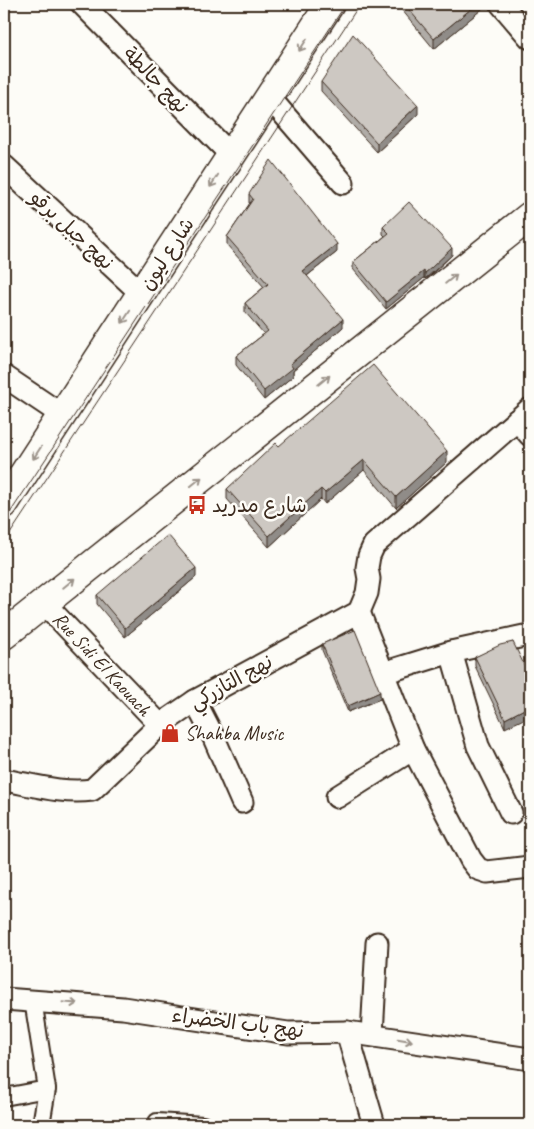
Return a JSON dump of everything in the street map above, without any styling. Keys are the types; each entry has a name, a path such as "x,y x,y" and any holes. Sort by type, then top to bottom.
{"street":[{"name":"نهج جالطة","path":"82,4 231,155"},
{"path":"501,4 530,38"},
{"name":"شارع ليون","path":"6,496 62,415 269,97 320,8"},
{"path":"269,97 343,183"},
{"name":"نهج جبل برقو","path":"4,166 141,293"},
{"path":"4,635 530,216"},
{"path":"4,376 62,415"},
{"path":"526,421 374,546 369,556 367,593 358,612 413,749 471,860 478,869 487,872 530,867"},
{"name":"Rue Sidi El Kaouach","path":"44,603 160,725"},
{"name":"نهج التازركي","path":"4,780 56,790 92,790 160,725 195,701 358,612"},
{"path":"383,673 452,652 524,636"},
{"path":"452,652 478,746 511,813"},
{"path":"195,701 214,738 242,802"},
{"path":"337,796 413,749"},
{"path":"372,1035 376,943"},
{"name":"نهج باب الخضراء","path":"4,999 123,1008 288,1033 347,1032 530,1059"},
{"path":"33,1000 47,1089 41,1125"},
{"path":"347,1032 374,1125"},
{"path":"4,1098 47,1089"},
{"path":"157,1122 203,1125"}],"building":[{"path":"404,4 477,4 434,39"},
{"path":"353,34 418,105 377,143 321,82"},
{"path":"271,160 337,244 303,271 343,319 290,364 293,368 264,391 236,356 268,331 245,303 268,284 227,237 253,199 249,194"},
{"path":"409,202 452,248 425,273 424,271 386,302 353,262 389,233 383,227"},
{"path":"373,365 447,451 396,497 364,460 325,493 321,489 269,536 227,489 276,443 279,446"},
{"path":"168,535 196,568 125,628 97,595"},
{"path":"355,630 380,692 348,706 322,644"},
{"path":"513,642 530,677 530,706 505,719 475,657 500,645"}],"tram line":[{"path":"4,522 346,4"},
{"path":"4,543 360,4"}],"place":[{"name":"شارع مدريد","path":"197,505"},
{"name":"Shahba Music","path":"170,733"}]}
